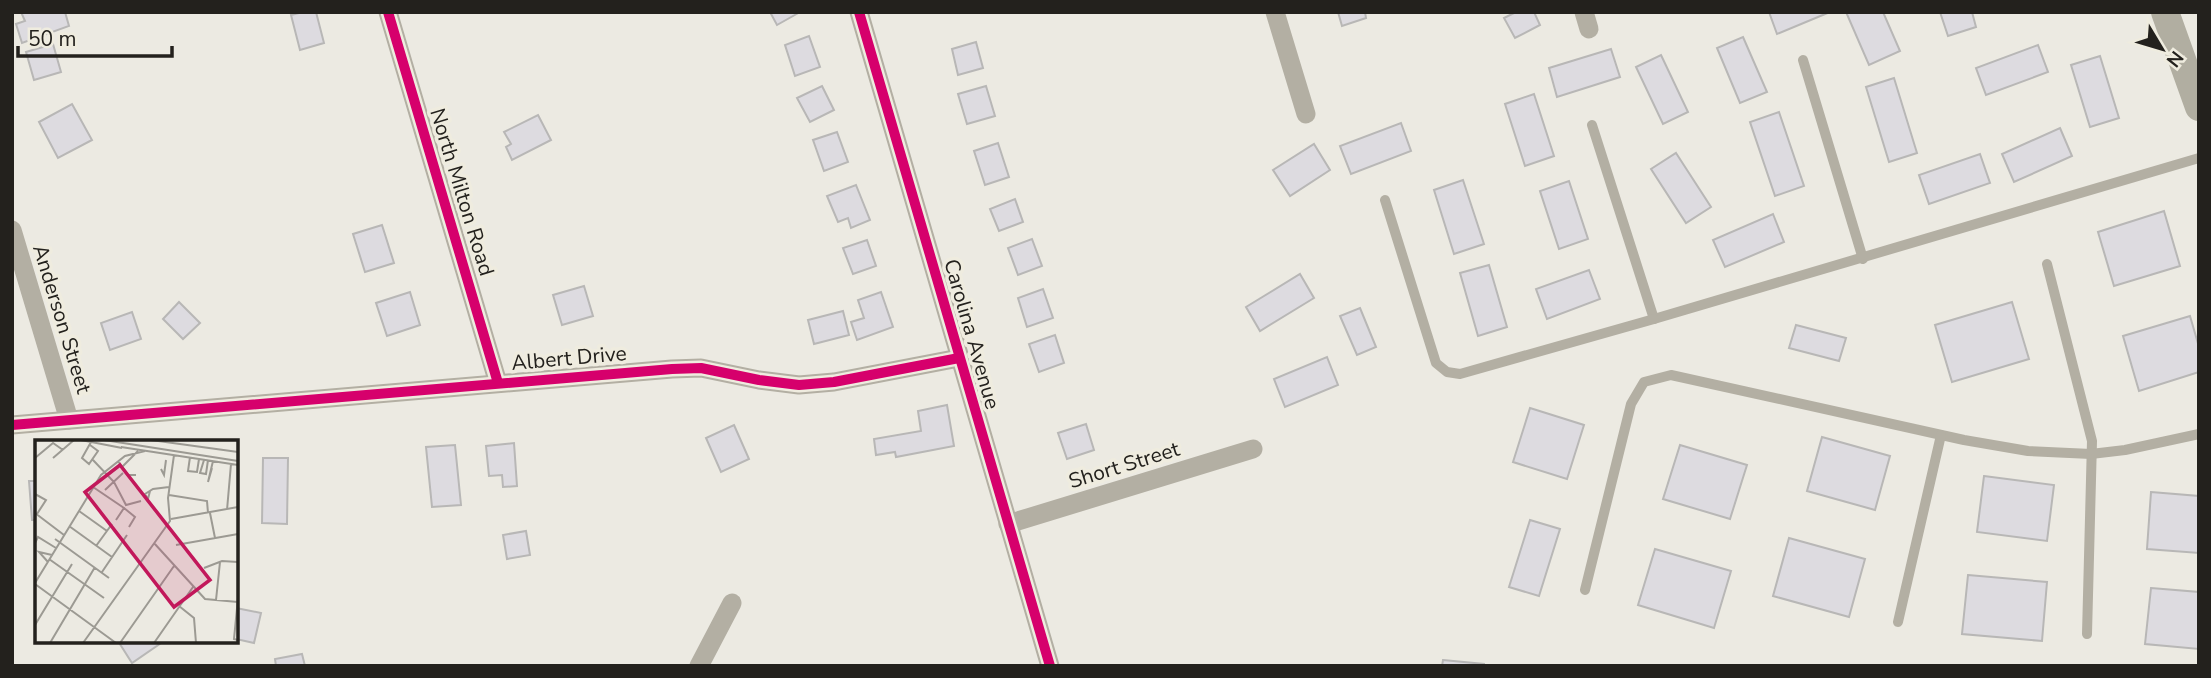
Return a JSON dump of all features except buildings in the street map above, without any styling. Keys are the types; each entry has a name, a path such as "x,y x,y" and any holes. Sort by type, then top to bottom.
{"main road":[{"path":"2165,12 2199,107"}],"street":[{"name":"North Milton Road","path":"388,12 498,383"},
{"name":"Carolina Avenue","path":"859,12 1050,666"},
{"path":"1275,12 1307,114"},
{"name":"Anderson Street","path":"12,230 69,421"},
{"name":"Albert Drive","path":"12,425 701,368 799,385 834,382 959,358"},
{"name":"Short Street","path":"1008,524 1253,449"},
{"path":"699,666 733,603"}],"lane":[{"path":"1803,60 1863,259"},
{"path":"1592,125 1654,319"},
{"path":"1385,200 1436,363 1447,372 1460,374 1863,259 2199,158"},
{"path":"2047,264 2092,441 2087,634"},
{"path":"1586,590 1631,404 1644,382 1671,375 1941,435 2028,451 2091,454 2125,450 2199,434"},
{"path":"1898,622 1941,435"}],"cycle path":[{"path":"388,12 498,383"},
{"path":"859,12 1050,666"},
{"path":"12,425 672,369 701,368 799,385 834,382 959,358"}]}
